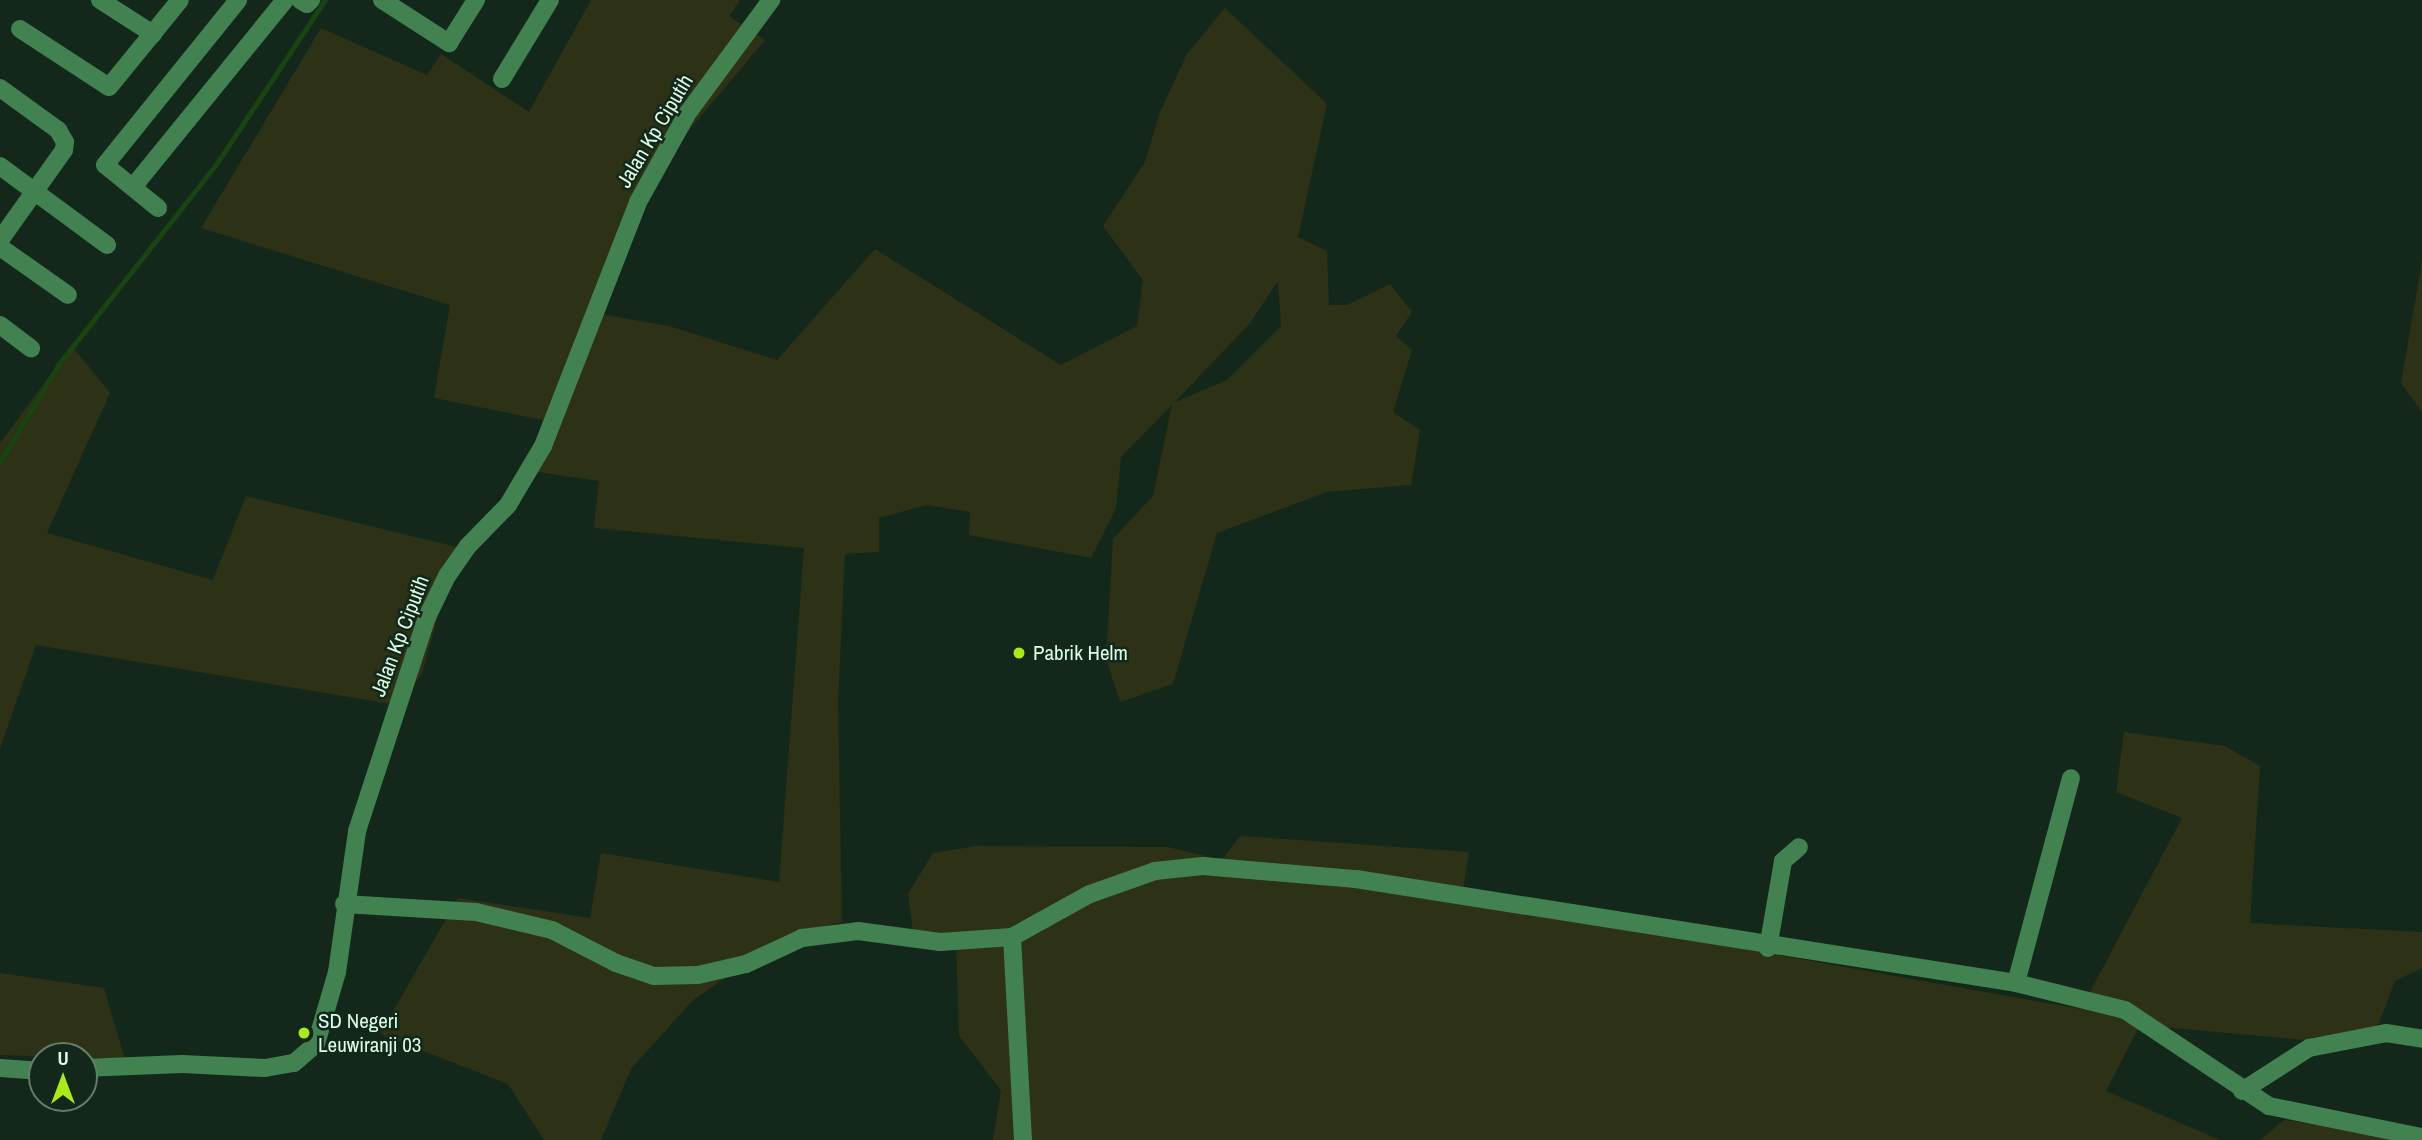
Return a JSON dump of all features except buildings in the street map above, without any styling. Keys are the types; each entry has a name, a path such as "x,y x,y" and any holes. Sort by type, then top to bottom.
{"street":[{"path":"100,0 153,34"},
{"path":"20,29 109,87 180,0"},
{"path":"158,208 105,165 238,0"},
{"path":"133,187 285,0"},
{"path":"300,0 307,4 310,0"},
{"path":"383,0 449,43 476,0"},
{"path":"502,79 550,0"},
{"name":"Jalan Kp Ciputih","path":"98,1067 181,1064 265,1068 294,1063 316,1044 337,972 344,904 357,831 427,617 447,576 468,546 508,505 542,446 638,202 687,114 771,0"},
{"path":"0,88 58,130 65,142 35,192 0,240"},
{"path":"0,166 107,244"},
{"path":"0,247 68,295"},
{"path":"0,325 31,348"},
{"path":"2016,984 2071,778"},
{"path":"1769,948 1783,861 1800,847"},
{"path":"344,904 489,915 552,930 616,963 654,976 710,972 746,964 802,938 858,931 940,942 1012,937 1123,882 1155,871 1203,866 1356,879 1519,902 1769,948 2016,984 2124,1010 2192,1052 2242,1091 2295,1114 2422,1137"},
{"path":"1012,937 1023,1140"},
{"path":"2242,1091 2309,1048 2386,1033 2422,1039"},
{"path":"0,1068 28,1069"}],"green space":[{"path":"591,0 740,0 729,16 765,40 654,172 600,314 669,326 777,360 875,249 1061,365 1137,326 1143,280 1103,226 1145,162 1160,112 1187,54 1225,8 1327,104 1298,237 1327,251 1329,305 1347,305 1390,284 1412,312 1396,336 1412,350 1393,412 1420,430 1411,485 1327,492 1217,533 1173,684 1120,702 1106,659 1113,539 1153,496 1172,405 1121,457 1116,508 1091,558 969,535 970,512 926,505 879,518 879,552 845,554 838,702 842,922 786,936 693,1000 631,1069 601,1140 544,1140 508,1084 380,1034 458,898 590,918 601,853 779,882 804,548 594,528 599,481 538,472 558,423 434,398 450,305 201,228 321,28 427,75 441,54 529,112","holes":["1278,281 1281,326 1227,380 1175,402 1250,323"]},
{"path":"2422,261 2422,412 2401,383"},
{"path":"72,346 110,393 47,533 213,580 246,496 457,547 422,674 397,705 36,645 0,749 0,443"},
{"path":"2124,732 2225,746 2260,766 2250,923 2422,932 2422,968 2395,981 2370,1046 2140,1025 2106,1091 2220,1140 993,1140 1001,1090 959,1036 956,942 914,939 908,894 933,853 977,846 1168,847 1222,860 1240,836 1469,852 1463,890 1598,923 2081,1009 2182,818 2116,792"},
{"path":"0,973 104,988 125,1059 98,1058 98,1042 28,1042 28,1056 0,1055"},
{"path":"2284,1120 2422,1140 2260,1140"}],"waterway":[{"path":"0,462 59,364 215,166 325,0"}],"place":[{"name":"Pabrik Helm","path":"1019,653"},
{"name":"SD Negeri Leuwiranji 03","path":"304,1033"}]}
